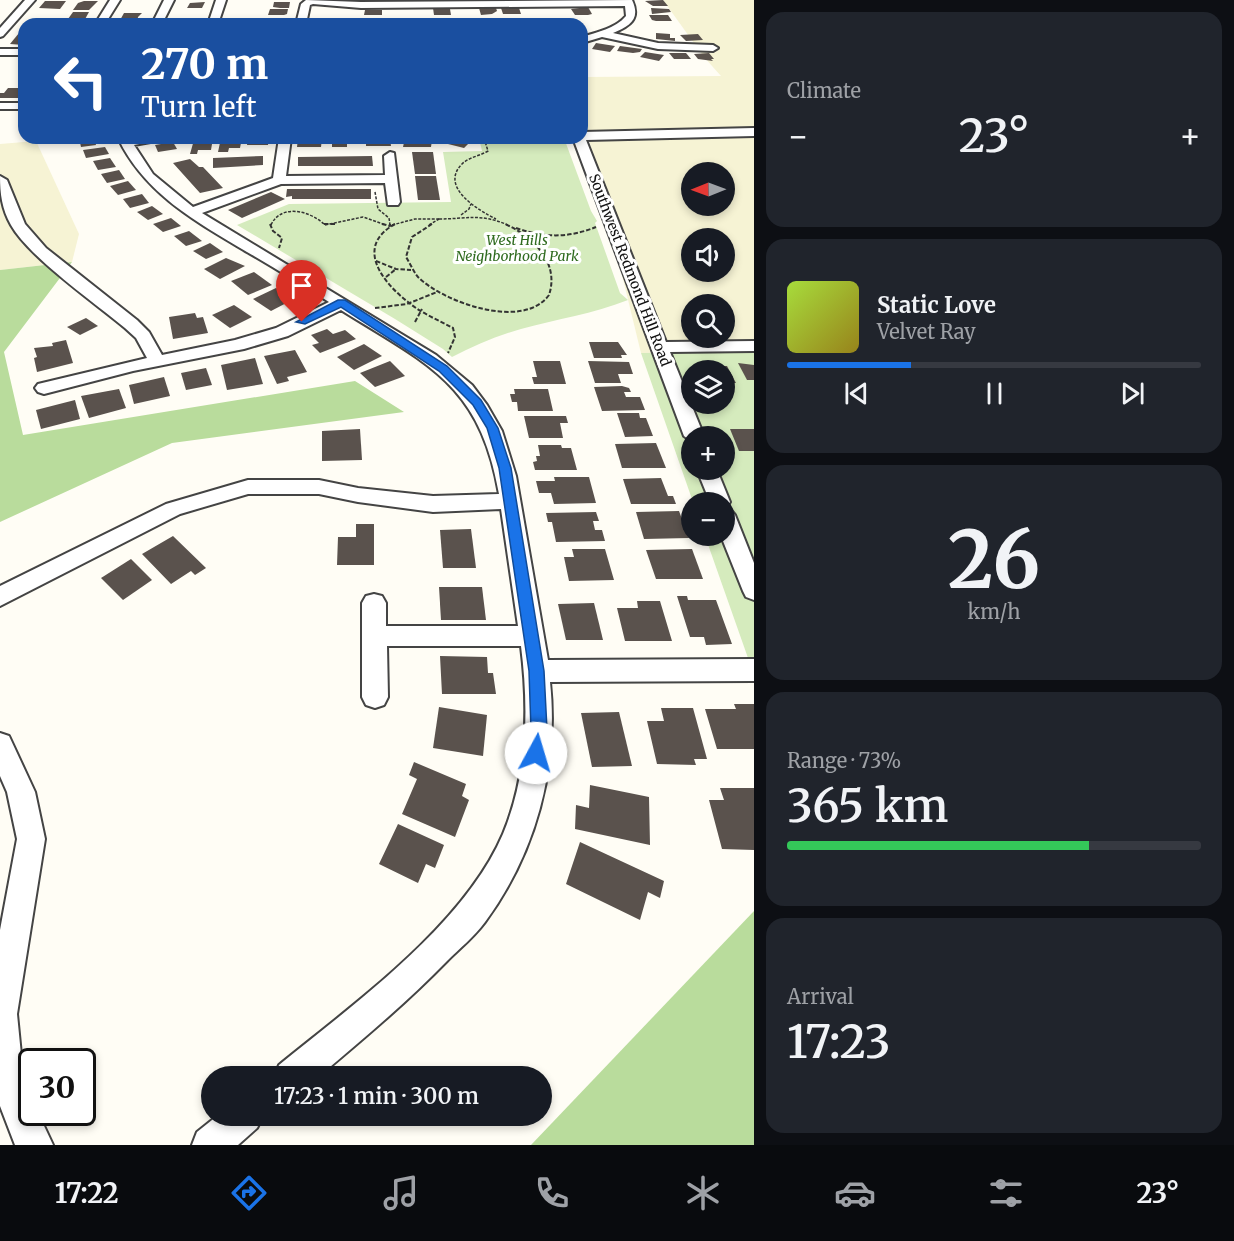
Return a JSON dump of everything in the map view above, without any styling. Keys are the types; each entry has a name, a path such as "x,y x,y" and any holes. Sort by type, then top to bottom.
{"street":[{"path":"0,34 5,23 30,0"},
{"path":"104,18 115,0"},
{"path":"160,18 169,0"},
{"path":"215,18 221,0"},
{"path":"302,18 306,4 312,1 362,5 628,2 632,14 626,22 588,38"},
{"path":"602,34 658,46 713,48"},
{"path":"0,52 18,52"},
{"path":"1,107 18,106"},
{"path":"588,137 754,132"},
{"path":"127,144 144,171 165,193 192,212 422,353 459,382 477,403 493,428 505,468 536,671 539,730 529,799 520,830 501,870 476,909 403,984 304,1066"},
{"path":"279,180 284,144"},
{"name":"Southwest Redmond Hill Road","path":"583,144 690,426"},
{"path":"390,156 393,202"},
{"path":"192,212 279,180 392,179"},
{"path":"0,180 18,225 40,251 131,324 143,336 157,361"},
{"path":"44,388 157,361 238,345 282,332 341,303"},
{"path":"659,347 754,346"},
{"path":"0,597 173,509 248,487 319,488 433,504 510,501"},
{"path":"735,543 754,591"},
{"path":"374,603 375,697"},
{"path":"374,636 531,636"},
{"path":"536,671 754,670"},
{"path":"0,745 21,792 31,839 1,1014 6,1075 26,1129 35,1145"},
{"path":"210,1145 233,1126"}],"path":[{"path":"439,219 422,226 408,243 406,251 411,270 419,279 437,292 461,303 490,311 514,311 533,307 545,301 550,292 551,279 548,264 533,243 508,225 471,204 458,190 454,177 460,165 488,151 486,144"},
{"path":"459,216 469,209 471,204"},
{"path":"264,255 278,249 282,243 282,238 273,231 270,224 273,219 285,213 311,213 325,225 332,226 355,217 363,217 390,226"},
{"path":"459,382 467,375 451,360 447,352 455,338 453,328 404,298 386,277 374,261 373,252 379,235 390,226 414,217 439,219 459,216 485,217 535,235 558,237 575,235 596,226 613,227"},
{"path":"374,261 396,269 411,270"},
{"path":"386,277 396,269"},
{"path":"362,315 376,308 412,303 437,292"},
{"path":"416,322 422,309"}],"shaded area":[{"path":"663,0 754,0 754,352 641,353 588,136 588,77 721,76 704,57"},
{"path":"0,144 37,144 79,234 72,262 0,270"}],"green space":[{"name":"West Hills Neighborhood Park","path":"480,144 566,144 591,211 597,221 595,223 620,293 628,300 588,313 512,332 452,357 395,319 237,225 289,204 451,202 443,152 482,151"},
{"path":"72,262 4,352 23,435 355,381 404,412 172,443 0,522 0,270"},
{"path":"754,352 754,675 709,546 735,546 735,492 690,492 685,480 735,480 735,426 681,426 681,468 641,353"},
{"path":"754,911 754,1145 531,1145 549,1126 552,1126 552,1123"}],"building":[{"path":"663,0 668,6 653,6 645,1"},
{"path":"45,1 66,1 60,9 39,8"},
{"path":"98,1 89,10 73,10 78,3"},
{"path":"205,2 202,8 187,8 190,3"},
{"path":"274,2 290,2 289,8 273,7"},
{"path":"588,7 592,14 575,15 571,9"},
{"path":"433,8 450,9 451,15 434,15"},
{"path":"479,8 496,8 497,11 481,15"},
{"path":"501,8 519,8 521,14 503,14"},
{"path":"651,8 669,9 671,12 652,14"},
{"path":"270,9 288,9 287,14 284,15 268,15"},
{"path":"365,10 382,10 382,15 364,15"},
{"path":"73,12 89,12 86,18 69,18"},
{"path":"124,13 142,13 138,18 121,18"},
{"path":"649,15 668,15 672,21 652,20"},
{"path":"656,33 670,34 670,38 675,38 675,41 656,39"},
{"path":"18,34 18,45 10,44"},
{"path":"698,34 703,40 686,41 680,35"},
{"path":"596,43 615,46 610,52 592,49"},
{"path":"620,46 642,49 640,52 633,53 617,51"},
{"path":"645,52 664,55 659,61 640,57"},
{"path":"669,53 686,53 691,59 674,59"},
{"path":"709,53 713,61 698,59 694,54"},
{"path":"8,88 18,88 18,98 0,98 0,93 4,93"},
{"path":"80,144 96,145 81,147"},
{"path":"174,144 177,149 158,152 155,145"},
{"path":"193,144 212,144 211,150 198,150 197,154 190,154"},
{"path":"220,144 241,144 240,148 229,148 228,152 218,152"},
{"path":"297,144 321,144 321,147 297,147"},
{"path":"332,144 347,144 347,147 332,147"},
{"path":"366,144 391,144 391,146 366,146"},
{"path":"404,144 431,144 431,147 403,147"},
{"path":"448,144 468,144 464,148"},
{"path":"105,147 109,154 86,158 83,150"},
{"path":"412,152 433,152 436,174 415,174"},
{"path":"263,156 263,165 213,168 213,158"},
{"path":"372,156 373,166 298,166 298,157"},
{"path":"110,158 116,167 98,170 93,161"},
{"path":"190,159 199,167 203,167 223,188 200,193 173,163"},
{"path":"119,170 125,179 107,183 101,174"},
{"path":"415,176 436,176 440,200 418,200"},
{"path":"128,181 136,190 118,195 110,186"},
{"path":"287,189 371,189 371,199 292,199 292,196 286,197"},
{"path":"271,192 285,199 242,218 228,210"},
{"path":"142,194 149,203 130,208 123,199"},
{"path":"152,206 163,214 148,220 137,212"},
{"path":"171,218 181,226 163,232 153,224"},
{"path":"189,231 202,241 186,246 174,236"},
{"path":"210,243 223,252 206,259 193,251"},
{"path":"226,258 245,266 220,279 204,269"},
{"path":"254,272 272,285 248,295 231,281"},
{"path":"276,288 294,299 271,311 253,299"},
{"path":"234,305 252,317 230,328 212,315"},
{"path":"195,313 197,318 203,317 208,333 173,339 169,317"},
{"path":"86,318 98,326 80,335 67,327"},
{"path":"327,329 333,334 345,330 356,339 320,353 312,345 319,343 311,335"},
{"path":"66,340 73,363 37,372 34,358 37,357 34,348 53,346 52,343"},
{"path":"589,342 618,342 627,355 621,355 622,358 594,358"},
{"path":"364,344 382,356 354,370 337,357"},
{"path":"295,350 307,372 287,377 289,381 277,384 264,356"},
{"path":"255,358 263,384 227,390 221,365"},
{"path":"390,361 405,376 375,387 360,373"},
{"path":"533,361 560,361 566,384 534,384 532,377 537,377"},
{"path":"588,361 629,362 633,374 618,374 621,383 595,383"},
{"path":"738,363 754,365 754,380 747,380"},
{"path":"206,368 212,385 186,390 181,373"},
{"path":"164,377 170,396 134,404 129,385"},
{"path":"594,387 629,388 631,392 624,392 626,397 640,397 645,410 602,411"},
{"path":"119,389 126,408 89,418 81,396"},
{"path":"514,389 548,389 553,411 518,411 517,402 512,402 510,394 515,394"},
{"path":"75,400 80,419 41,429 36,410"},
{"path":"617,413 639,413 640,418 646,418 653,436 625,437"},
{"path":"524,416 566,416 568,423 560,423 563,438 529,438"},
{"path":"360,429 362,460 322,461 322,431"},
{"path":"735,429 754,429 754,451 739,451 735,441"},
{"path":"656,443 666,468 622,468 615,444"},
{"path":"538,445 561,445 562,448 571,448 577,470 535,470 533,462 537,461 536,456 540,456"},
{"path":"554,477 589,477 596,503 554,504 551,493 539,493 536,481 555,481"},
{"path":"661,478 668,496 673,496 676,504 631,504 623,479"},
{"path":"679,511 681,538 644,539 636,512"},
{"path":"596,512 599,521 593,521 595,530 602,530 605,541 556,542 552,522 548,522 546,513"},
{"path":"356,524 374,524 374,565 337,565 338,537 356,537"},
{"path":"471,529 476,568 443,568 440,530"},
{"path":"173,536 206,568 195,575 191,571 171,584 142,554"},
{"path":"572,549 605,549 614,580 569,581 564,557 574,557"},
{"path":"692,549 703,579 656,579 646,550"},
{"path":"131,559 152,580 123,600 101,578"},
{"path":"439,587 482,587 486,620 441,620"},
{"path":"677,596 687,596 688,600 716,600 732,644 706,645 704,637 690,637"},
{"path":"637,601 660,601 672,641 625,641 617,608 638,608"},
{"path":"594,603 603,640 566,640 558,604"},
{"path":"440,656 487,657 488,673 493,673 496,694 442,694"},
{"path":"734,704 754,704 754,749 717,749 705,709 736,709"},
{"path":"439,707 487,715 483,756 433,748"},
{"path":"661,708 693,708 707,759 694,759 696,765 657,764 647,721 664,721"},
{"path":"619,712 632,766 592,767 581,713"},
{"path":"414,762 466,784 462,796 469,800 455,837 402,814 417,779 409,775"},
{"path":"590,785 649,797 650,845 575,829 576,805 589,808"},
{"path":"720,788 754,788 754,850 722,849 709,800 724,800"},
{"path":"398,824 444,845 435,868 426,864 418,883 379,864"},
{"path":"580,842 664,881 660,898 648,892 640,920 566,884"}],"route":[{"path":"302,322 341,303 422,353 459,382 477,403 493,428 505,468 536,671 539,730 536,753"}]}
